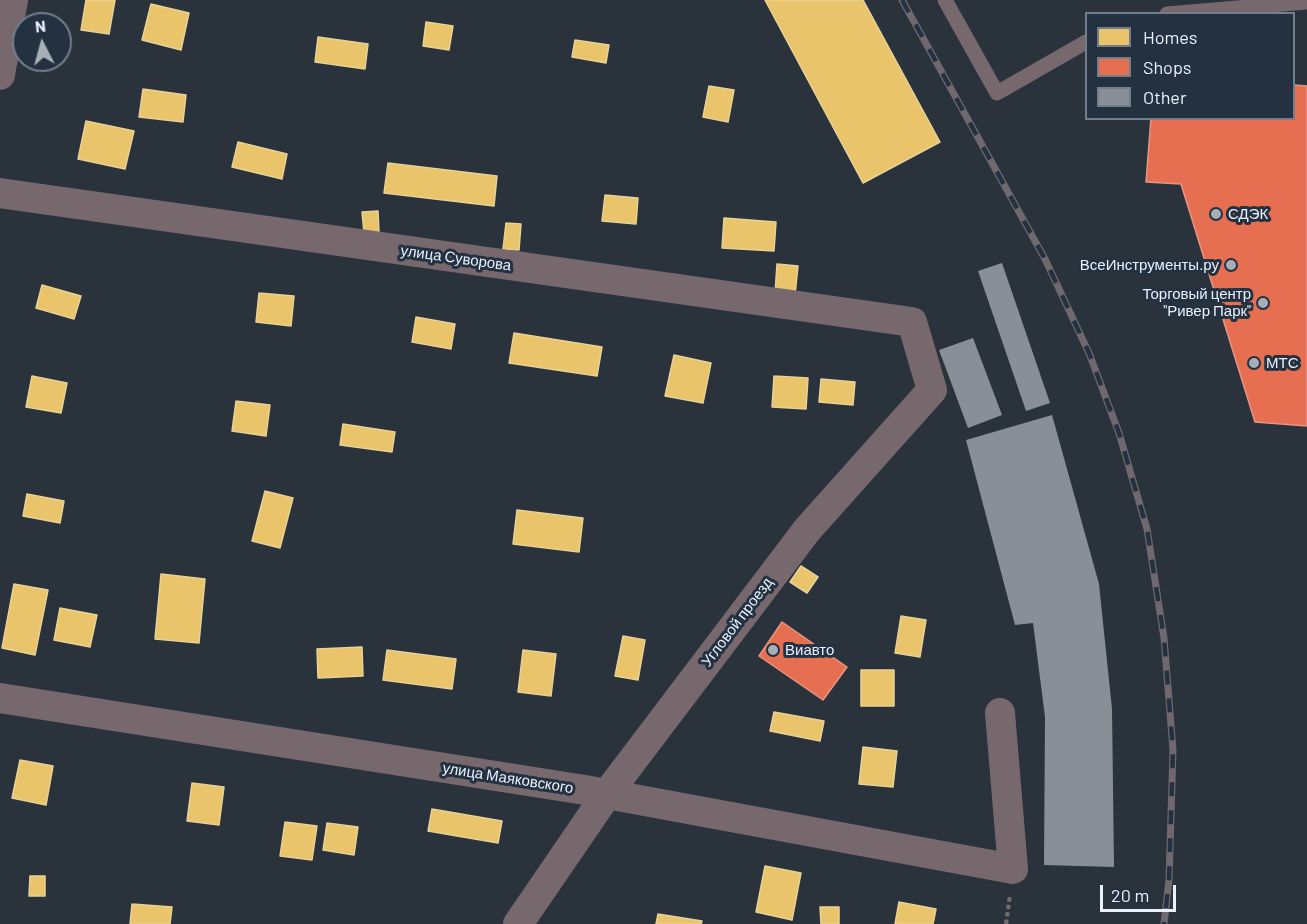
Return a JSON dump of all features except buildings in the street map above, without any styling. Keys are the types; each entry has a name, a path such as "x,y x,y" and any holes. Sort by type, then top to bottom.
{"street":[{"path":"0,75 13,0"},
{"name":"улица Суворова","path":"0,194 912,322"},
{"name":"Угловой проезд","path":"518,924 607,794 807,530 932,390 912,322"},
{"name":"улица Маяковского","path":"0,698 607,794 1013,869 1000,713"}],"lane":[{"path":"945,0 997,93 1085,43"},
{"path":"1190,12 1307,2"}],"railway":[{"path":"902,0 1045,259 1089,353 1119,433 1147,529 1164,638 1173,750 1169,880 1164,924"}],"place":[{"name":"СДЭК","path":"1216,214"},
{"name":"ВсеИнструменты.ру","path":"1231,265"},
{"name":"Торговый центр \"Ривер Парк\"","path":"1263,303"},
{"name":"МТС","path":"1254,363"},
{"name":"Виавто","path":"773,650"}]}
